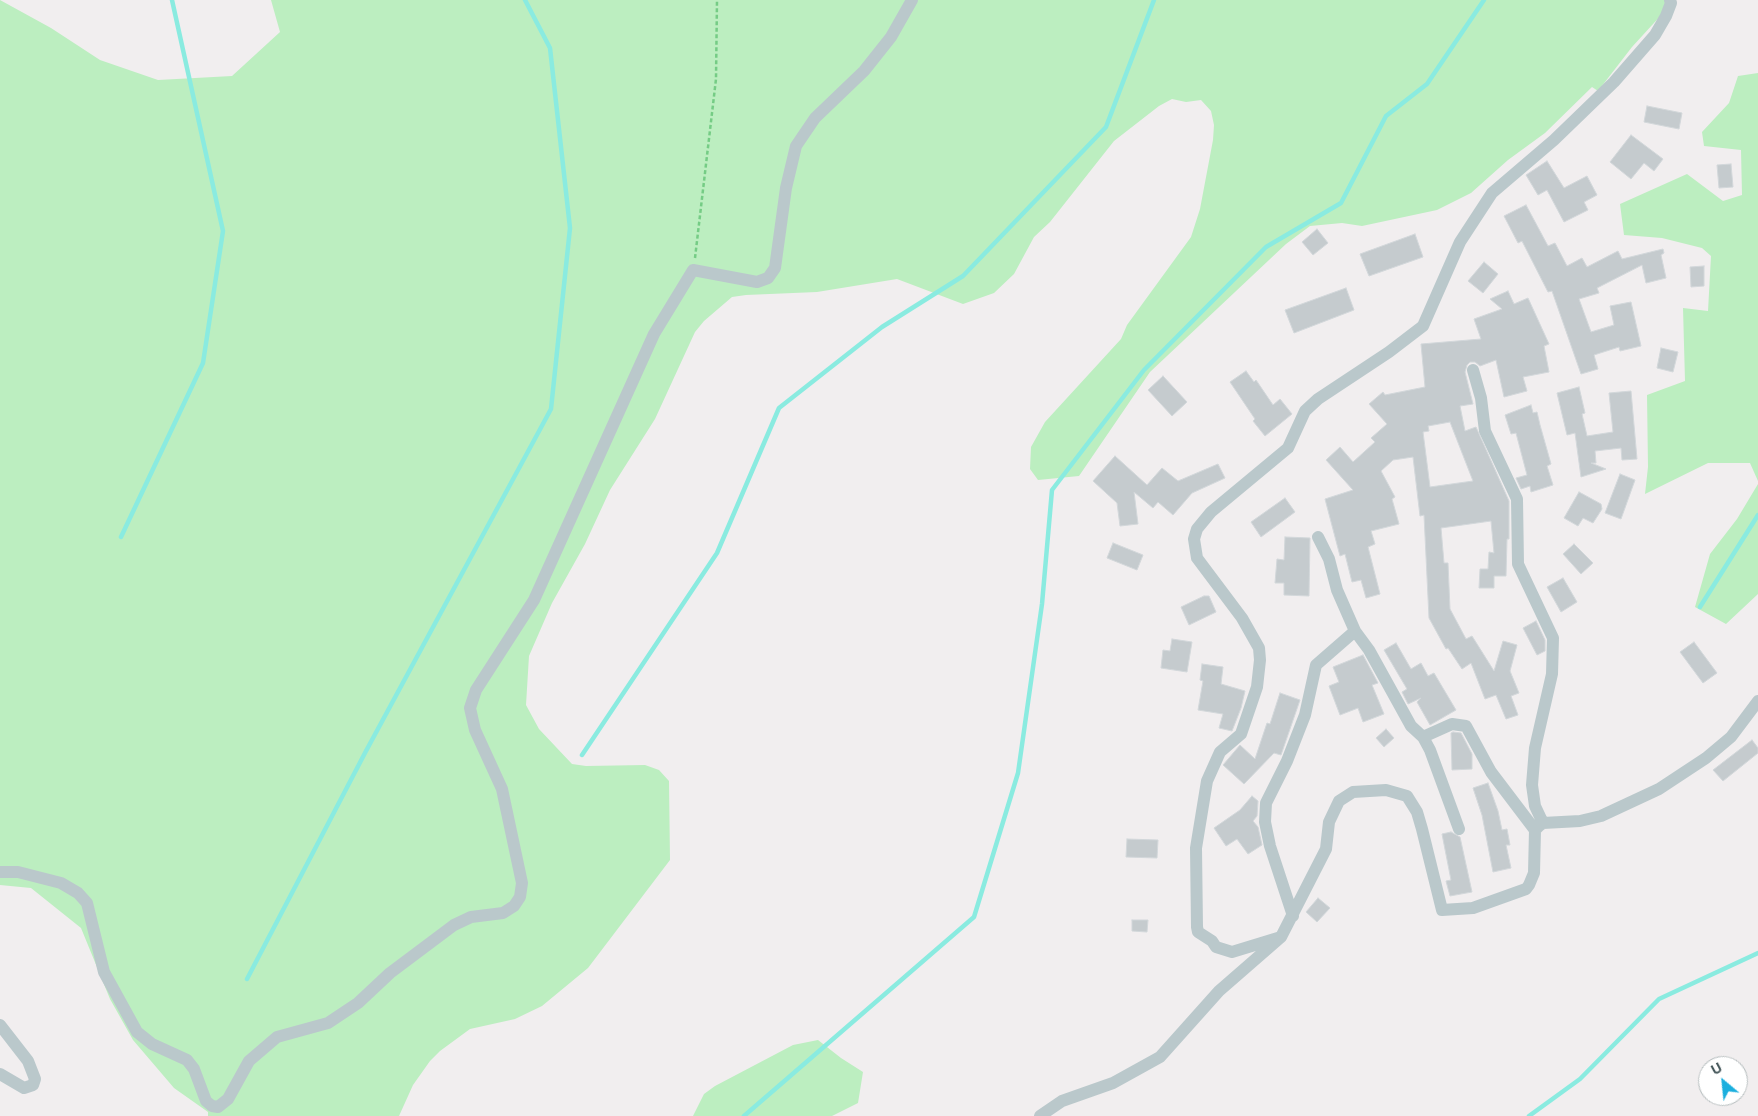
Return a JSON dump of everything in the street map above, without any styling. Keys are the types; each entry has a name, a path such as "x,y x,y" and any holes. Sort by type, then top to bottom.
{"street":[{"path":"0,872 18,872 61,883 78,893 87,903 104,972 137,1032 152,1044 187,1060 194,1069 206,1101 212,1106 218,1107 228,1099 249,1061 277,1038 328,1023 358,1003 390,973 454,925 471,917 509,911 520,897 522,883 502,789 475,730 470,708 476,690 534,600 654,334 693,270 757,282 768,278 775,268 786,188 796,146 815,118 869,64 891,37 912,0"},
{"path":"1281,937 1232,952 1216,947 1212,941 1198,932 1196,848 1207,781 1220,752 1241,734 1257,687 1260,660 1258,648 1242,618 1197,558 1194,539 1197,529 1211,512 1288,448 1305,412 1318,399 1389,352 1423,326 1460,242 1492,193 1554,140 1614,82 1655,35 1666,16 1671,3 1670,0"},
{"path":"1040,1116 1062,1101 1113,1083 1160,1057 1219,991 1281,937 1326,850 1329,822 1339,801 1353,792 1386,790 1406,796 1417,812 1442,910 1473,908 1526,889 1534,873 1539,826 1532,784 1535,748 1552,674 1553,638 1518,564 1517,499 1485,431 1481,398 1473,370"},
{"path":"1318,537 1329,559 1338,590 1355,631 1369,650 1411,726 1423,737 1430,750 1459,829"},
{"path":"1293,916 1270,846 1265,822 1266,803 1287,761 1305,716 1316,665 1355,631"},
{"path":"1539,826 1580,821 1601,816 1659,789 1706,758 1731,737 1758,702"},
{"path":"1423,737 1452,724 1466,726 1491,772 1539,826"},
{"path":"0,1025 28,1061 35,1079 33,1085 24,1088 0,1074"}],"path":[{"path":"693,270 716,80 717,0"}],"green space":[{"path":"0,0 51,28 100,60 158,80 232,76 280,32 271,0 1675,0 1632,47 1598,91 1592,87 1545,133 1508,160 1471,193 1437,210 1362,226 1342,223 1310,226 1286,244 1150,372 1079,476 1038,480 1030,469 1031,447 1045,422 1121,339 1127,325 1191,237 1200,209 1213,140 1214,125 1211,111 1201,100 1186,102 1172,99 1159,106 1114,141 1050,222 1034,237 1014,274 994,293 963,304 897,279 817,292 732,297 704,321 695,332 655,419 610,490 585,544 552,603 529,656 526,705 539,729 572,764 586,766 645,765 659,770 669,781 670,860 588,968 542,1006 515,1019 470,1029 440,1051 430,1061 413,1085 399,1116 208,1116 208,1112 174,1088 133,1040 110,999 81,928 31,888 0,885"},
{"path":"1758,73 1758,481 1750,463 1708,463 1645,494 1648,467 1647,395 1685,381 1683,308 1708,311 1711,256 1702,248 1662,238 1624,235 1620,204 1687,174 1723,201 1742,195 1741,150 1704,146 1702,132 1729,103 1738,76"},
{"path":"1758,484 1758,594 1726,624 1695,607 1710,554 1737,519"},
{"path":"818,1040 863,1072 858,1103 832,1116 693,1116 704,1094 715,1086 793,1045"}],"building":[{"path":"1647,106 1682,113 1679,129 1644,122"},
{"path":"1631,135 1663,159 1654,171 1644,163 1631,179 1610,162"},
{"path":"1547,161 1564,188 1587,176 1597,195 1584,202 1588,210 1564,222 1547,190 1538,195 1526,175"},
{"path":"1731,164 1733,187 1719,188 1717,165"},
{"path":"1526,205 1548,246 1555,243 1567,266 1582,258 1587,267 1618,251 1622,259 1663,249 1664,253 1661,255 1666,278 1646,283 1642,265 1597,288 1599,293 1579,299 1591,332 1614,325 1610,306 1631,302 1641,346 1620,351 1619,347 1594,355 1598,369 1581,374 1552,291 1548,292 1522,241 1518,243 1504,216"},
{"path":"1317,229 1328,243 1313,255 1302,242"},
{"path":"1415,234 1423,257 1369,276 1360,254"},
{"path":"1484,262 1498,274 1483,293 1468,281"},
{"path":"1704,266 1704,286 1691,287 1690,267"},
{"path":"1346,288 1354,310 1294,333 1285,310"},
{"path":"1508,291 1514,304 1528,298 1549,344 1544,346 1549,372 1523,377 1527,391 1504,397 1496,360 1480,366 1475,362 1470,362 1465,372 1473,404 1460,406 1465,431 1476,427 1509,501 1509,539 1507,539 1506,576 1494,576 1494,588 1479,588 1480,569 1488,569 1489,552 1494,553 1491,521 1441,528 1444,563 1448,563 1450,609 1466,639 1472,636 1494,671 1503,641 1517,645 1510,671 1519,693 1511,696 1518,715 1506,719 1496,695 1485,699 1471,663 1462,669 1448,648 1446,649 1429,618 1424,515 1420,516 1413,457 1393,460 1381,471 1395,497 1392,499 1399,524 1371,531 1375,544 1368,547 1380,594 1366,598 1361,580 1352,582 1345,554 1340,556 1325,499 1353,490 1326,460 1340,447 1353,462 1375,442 1371,438 1387,424 1369,404 1383,392 1385,395 1425,387 1421,344 1481,339 1474,319 1502,309 1490,299","holes":["1450,422 1473,481 1430,487 1423,432 1429,431 1428,426"]},
{"path":"1661,348 1678,352 1673,372 1657,368"},
{"path":"1246,371 1254,382 1256,380 1273,405 1280,399 1292,414 1265,436 1253,421 1255,419 1230,382"},
{"path":"1163,376 1187,402 1172,416 1148,390"},
{"path":"1579,387 1585,413 1582,414 1587,436 1613,432 1609,393 1631,391 1637,459 1622,460 1621,448 1595,451 1596,463 1591,463 1606,469 1581,477 1575,433 1567,435 1557,393"},
{"path":"1531,405 1533,413 1537,412 1551,464 1547,466 1553,485 1531,492 1530,486 1521,489 1516,478 1527,475 1516,433 1511,434 1505,415"},
{"path":"1115,456 1147,485 1162,468 1178,481 1218,464 1225,478 1192,493 1173,515 1158,502 1153,508 1134,492 1138,524 1120,526 1117,503 1093,481"},
{"path":"1620,474 1635,480 1621,519 1605,513"},
{"path":"1579,492 1601,504 1602,509 1593,523 1583,518 1578,526 1564,518"},
{"path":"1285,498 1295,512 1261,537 1251,522"},
{"path":"1285,537 1310,538 1309,596 1284,595 1284,583 1275,583 1277,559 1284,560"},
{"path":"1113,543 1143,555 1137,570 1107,558"},
{"path":"1574,544 1593,563 1581,574 1563,554"},
{"path":"1563,578 1577,602 1561,612 1547,587"},
{"path":"1204,596 1209,596 1216,612 1189,625 1181,607"},
{"path":"1536,621 1545,640 1545,651 1537,655 1523,628"},
{"path":"1172,639 1192,642 1187,672 1161,668 1163,650 1170,651"},
{"path":"1694,642 1717,673 1703,683 1680,652"},
{"path":"1396,643 1411,669 1421,663 1428,676 1434,673 1456,710 1430,725 1417,702 1421,698 1408,704 1402,692 1407,689 1384,650"},
{"path":"1363,655 1378,683 1372,685 1384,714 1363,722 1358,708 1340,715 1329,686 1339,682 1333,667"},
{"path":"1202,664 1223,667 1221,684 1245,691 1232,731 1219,728 1223,714 1198,710 1203,681 1200,680"},
{"path":"1280,693 1300,700 1281,755 1274,753 1244,784 1223,765 1240,745 1255,759 1267,723 1270,724"},
{"path":"1386,729 1394,738 1384,747 1376,738"},
{"path":"1451,733 1461,733 1472,754 1472,769 1452,770"},
{"path":"1752,740 1758,748 1758,753 1723,781 1713,770"},
{"path":"1488,783 1498,811 1502,830 1507,829 1510,845 1506,845 1511,868 1493,872 1482,815 1473,788"},
{"path":"1252,796 1258,801 1257,816 1253,821 1258,827 1262,845 1248,854 1237,839 1226,846 1214,828 1240,810"},
{"path":"1451,832 1460,837 1472,892 1450,896 1446,881 1451,880 1442,834"},
{"path":"1127,839 1158,840 1157,858 1126,857"},
{"path":"1318,898 1330,908 1317,922 1306,912"},
{"path":"1132,920 1148,920 1147,932 1132,931"}],"waterway":[{"path":"121,537 203,363 223,231 172,0"},
{"path":"247,979 366,751 551,409 570,228 550,48 525,0"},
{"path":"582,755 717,553 779,408 882,327 963,276 1106,127 1154,0"},
{"path":"744,1116 974,917 1018,773 1042,604 1052,490 1144,370 1266,247 1341,203 1386,116 1427,84 1484,0"},
{"path":"1700,607 1758,515"},
{"path":"1529,1116 1580,1079 1659,999 1758,953"}]}
